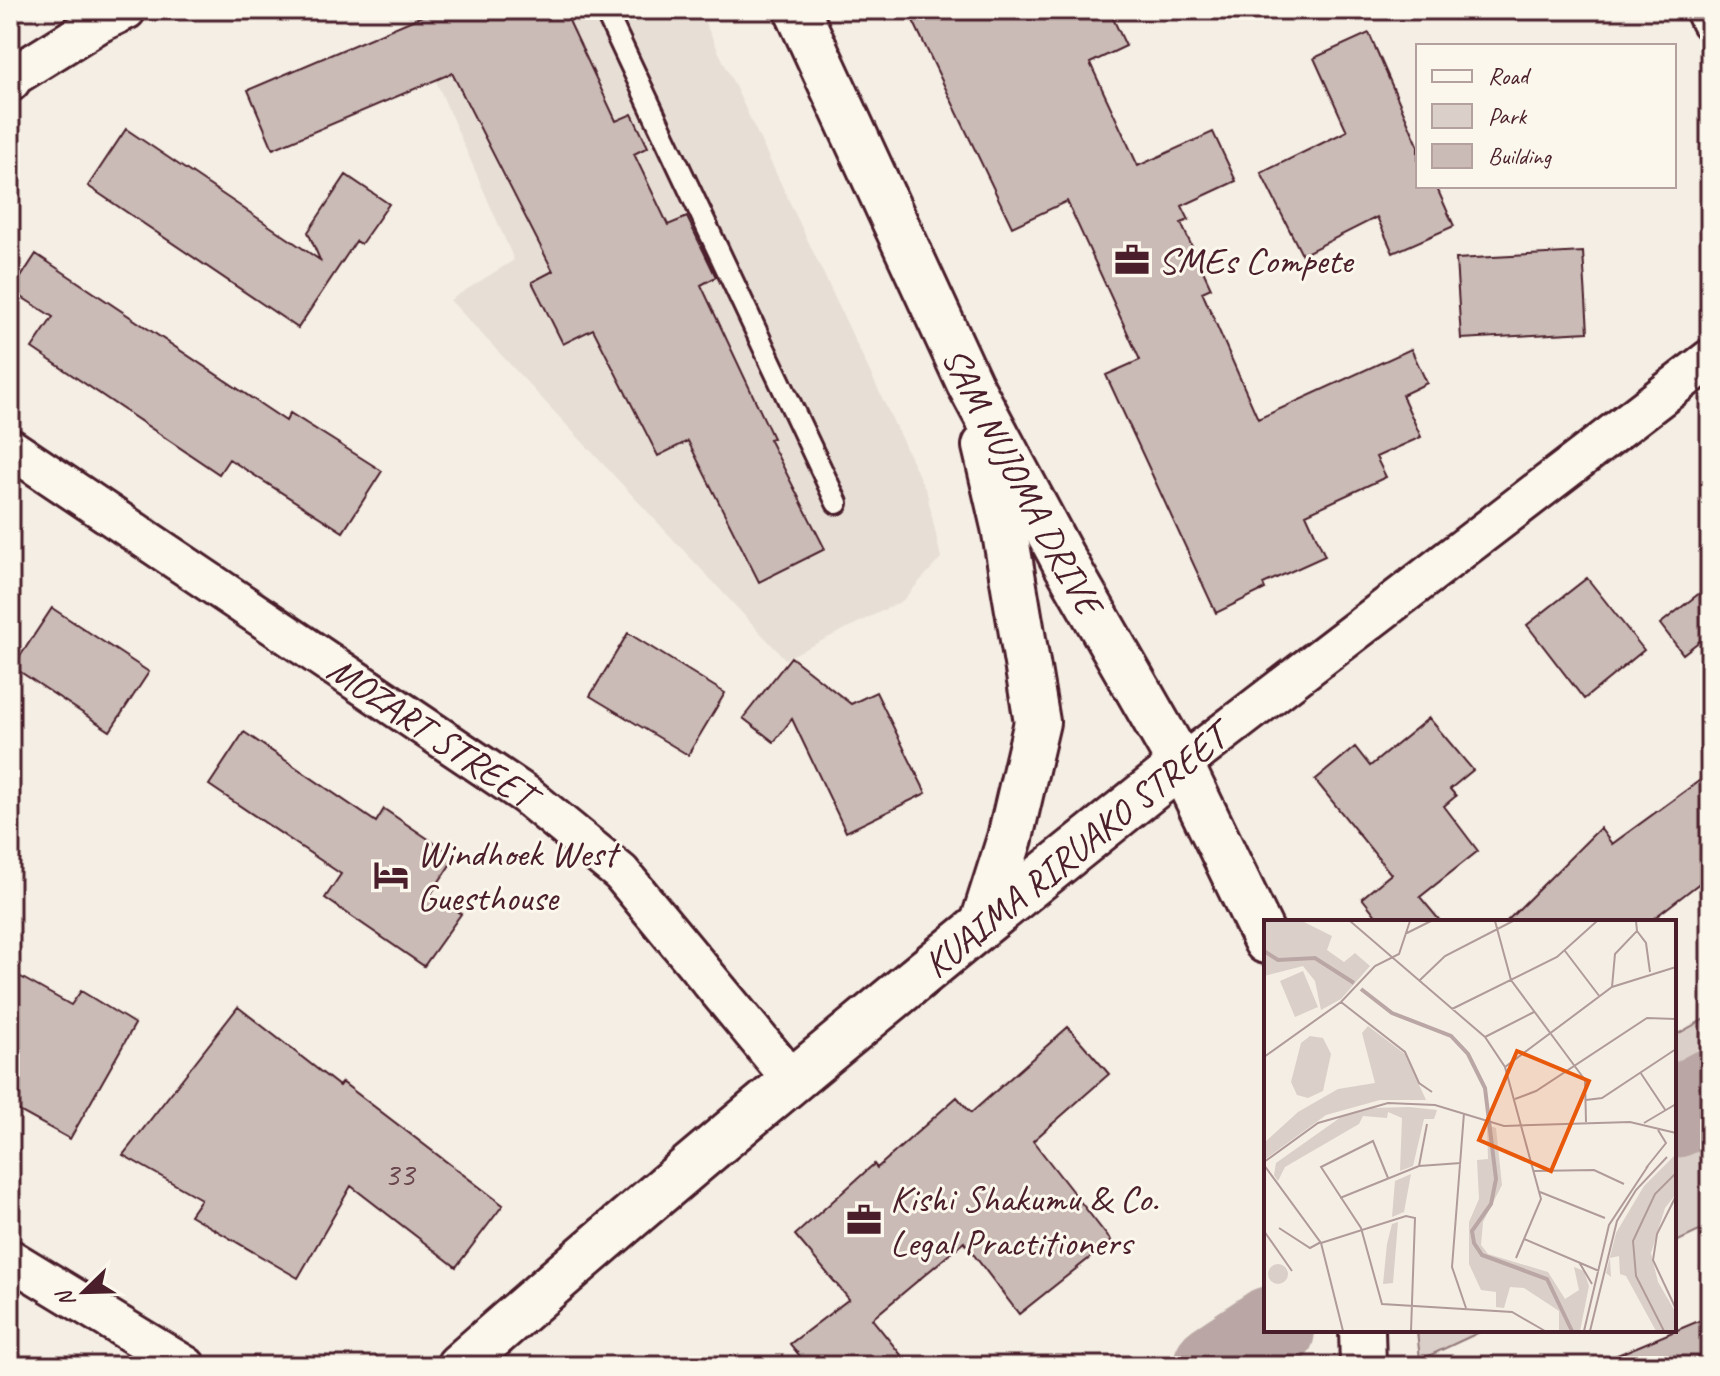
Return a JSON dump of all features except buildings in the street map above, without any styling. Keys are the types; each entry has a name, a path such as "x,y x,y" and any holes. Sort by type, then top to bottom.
{"main road":[{"name":"SAM NUJOMA DRIVE","path":"797,10 970,385 1063,559 1181,765 1264,937"},
{"path":"970,385 1004,527 1037,722 1014,824 983,923"},
{"name":"KUAIMA RIRUAKO STREET","path":"459,1366 793,1081 983,923 1181,765"},
{"path":"1362,1332 1363,1366"}],"street":[{"path":"10,82 15,75 38,60 126,10"},
{"path":"1705,10 1710,21"},
{"name":"KUAIMA RIRUAKO STREET","path":"1181,765 1710,359"},
{"name":"MOZART STREET","path":"10,448 526,795 621,873 793,1081"},
{"path":"10,1259 186,1366"}],"lane":[{"path":"605,10 837,503"}],"shaded area":[{"path":"405,10 699,10 927,493 941,558 902,601 785,659 450,300 514,260"}],"green space":[{"path":"1710,1016 1710,1226 1676,1242 1676,1035"},
{"path":"1417,1332 1480,1332 1420,1360"}],"waterway":[{"path":"1676,1113 1710,1093"},
{"path":"1217,1366 1268,1332"}],"place":[{"name":"SMEs Compete","path":"1132,260"},
{"name":"Windhoek West Guesthouse","path":"391,875"},
{"name":"Kishi Shakumu & Co. Legal Practitioners","path":"864,1220"}]}
